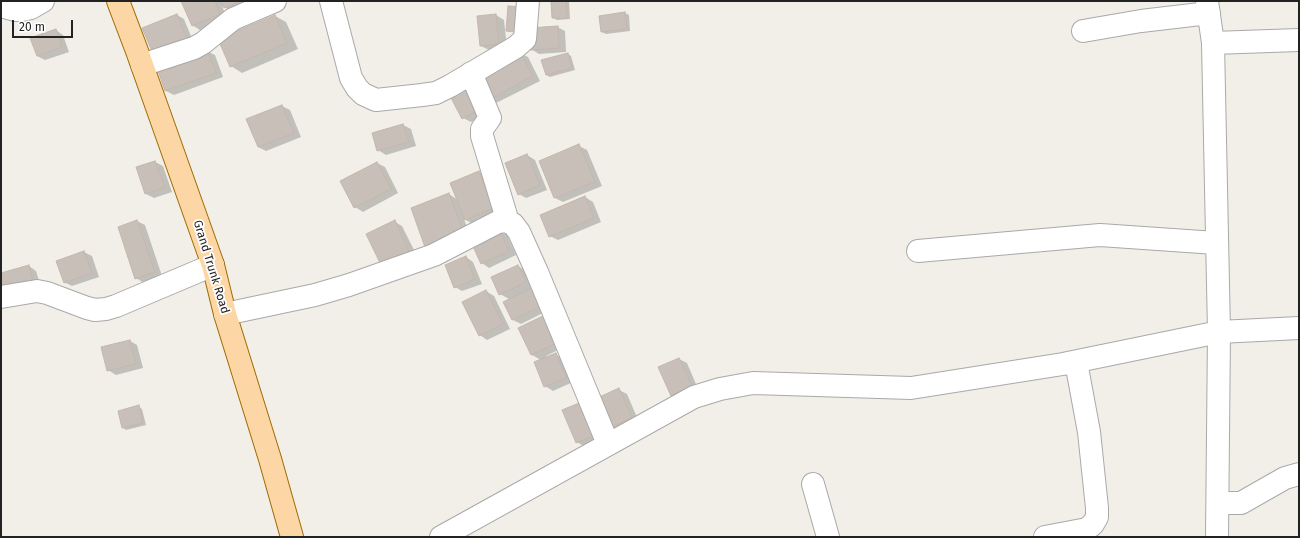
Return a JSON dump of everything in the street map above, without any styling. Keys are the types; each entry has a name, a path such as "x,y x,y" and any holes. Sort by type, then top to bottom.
{"main road":[{"name":"Grand Trunk Road","path":"118,1 213,266 225,314 270,459 292,537"}],"street":[{"path":"1,6 22,10 31,8 43,1"},
{"path":"142,65 194,48 203,43 233,19 276,1"},
{"path":"332,1 352,78 357,88 363,94 376,100 436,93 516,47 525,39 528,1"},
{"path":"1083,31 1208,7 1213,43 1219,332 1217,537"},
{"path":"1213,43 1299,40"},
{"path":"472,73 490,118 482,129 482,136 508,222"},
{"path":"225,314 315,295 349,285 434,255 498,222 508,222 512,224 519,232 608,444"},
{"path":"918,251 1100,234 1216,242"},
{"path":"1,297 37,291 48,293 87,308 95,310 106,309 213,266"},
{"path":"441,537 694,397 720,389 753,383 911,388 1076,362 1219,332 1299,328"},
{"path":"1046,537 1087,529 1093,524 1096,517 1097,508 1089,432 1076,362"},
{"path":"1218,503 1241,502 1285,478 1299,474"},
{"path":"813,484 828,537"}],"building":[{"path":"181,1 215,1 220,14 192,26"},
{"path":"221,1 242,1 224,8"},
{"path":"551,1 566,1 567,18 552,18"},
{"path":"508,6 524,7 523,33 506,31"},
{"path":"625,12 627,29 601,32 599,16"},
{"path":"177,14 188,41 154,56 142,28"},
{"path":"496,14 499,44 480,46 477,16"},
{"path":"275,15 287,43 230,67 218,39"},
{"path":"558,26 559,48 530,50 529,28"},
{"path":"56,29 62,47 37,56 30,38"},
{"path":"207,50 216,73 165,91 157,68"},
{"path":"520,52 533,76 488,100 475,75"},
{"path":"568,53 572,68 546,75 541,60"},
{"path":"464,85 478,110 462,119 449,94"},
{"path":"282,105 294,133 258,147 246,119"},
{"path":"403,124 409,142 377,151 372,133"},
{"path":"579,144 595,182 554,198 539,161"},
{"path":"527,154 540,185 518,195 505,163"},
{"path":"155,161 165,187 145,194 136,167"},
{"path":"377,162 391,189 354,208 340,181"},
{"path":"479,171 494,208 465,220 450,183"},
{"path":"449,193 465,236 426,250 411,208"},
{"path":"585,196 594,218 549,237 540,215"},
{"path":"137,220 155,272 135,279 118,227"},
{"path":"395,220 410,254 382,267 366,234"},
{"path":"499,229 509,251 481,264 471,242"},
{"path":"84,251 92,273 64,283 56,261"},
{"path":"466,256 475,279 454,288 445,265"},
{"path":"29,265 34,286 1,295 1,273"},
{"path":"518,265 526,282 499,295 491,277"},
{"path":"531,288 540,307 512,320 503,302"},
{"path":"486,290 503,324 479,336 462,302"},
{"path":"545,315 559,342 531,355 518,328"},
{"path":"130,340 136,364 107,371 101,347"},
{"path":"556,353 566,378 544,387 534,362"},
{"path":"679,358 692,386 671,396 658,367"},
{"path":"619,388 632,418 606,429 593,400"},
{"path":"584,401 598,434 576,443 562,410"},
{"path":"139,405 143,423 122,428 118,411"}]}
